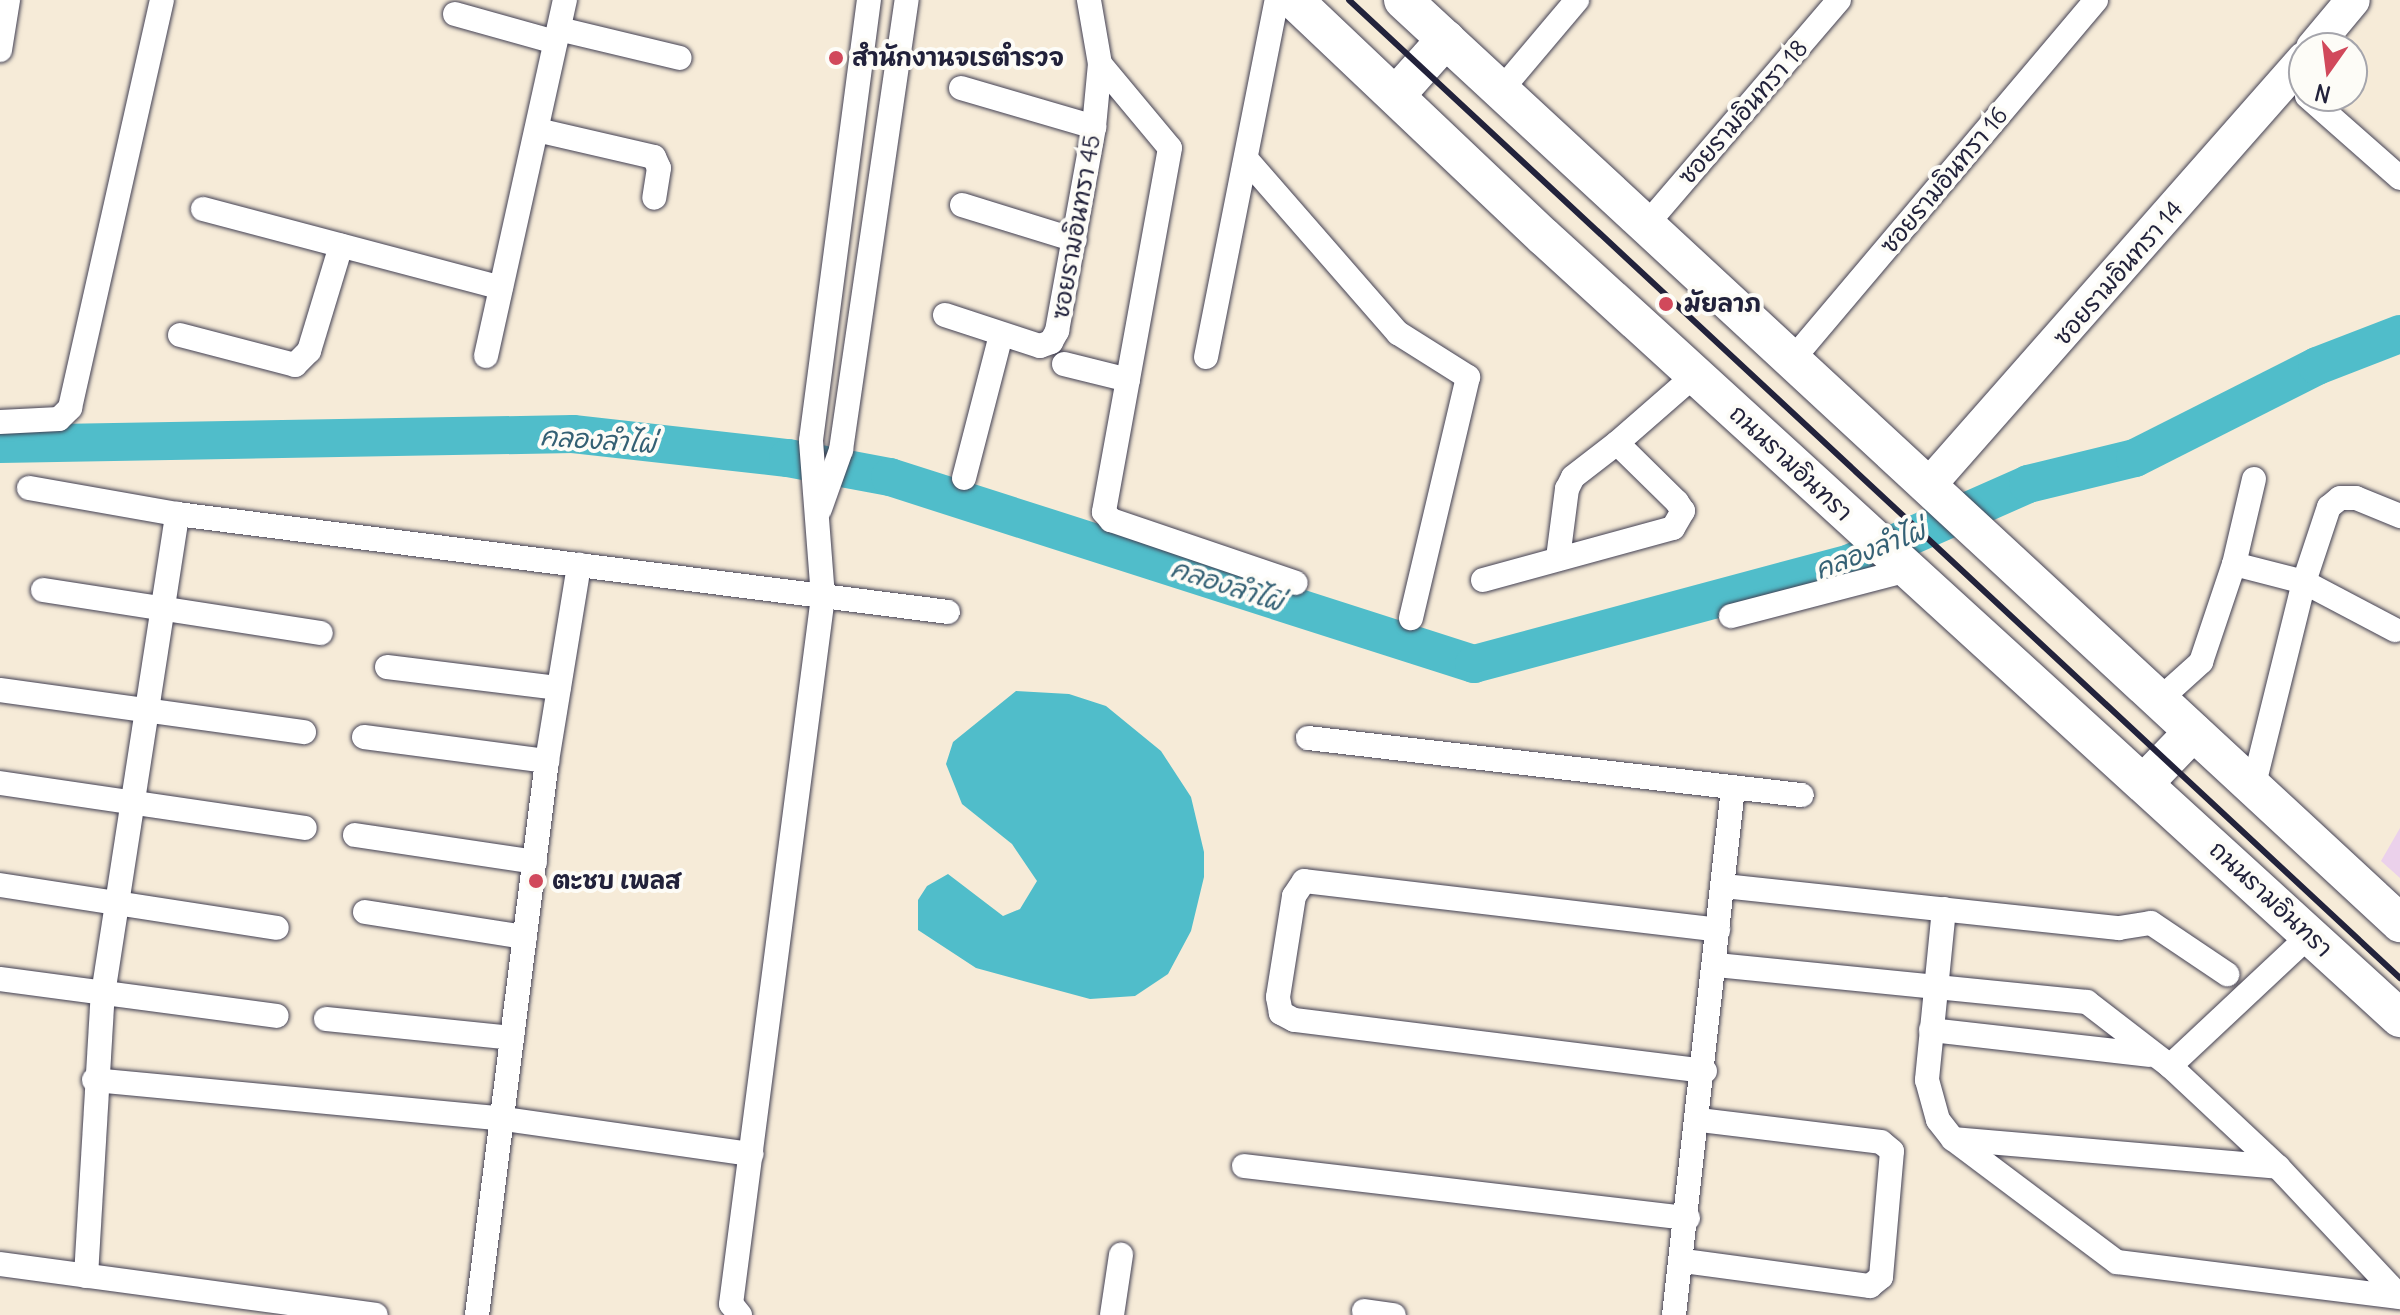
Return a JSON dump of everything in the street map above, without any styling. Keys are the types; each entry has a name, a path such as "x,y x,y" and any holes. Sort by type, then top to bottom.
{"main road":[{"name":"ถนนรามอินทรา","path":"1294,0 1695,375 2400,1018"},
{"path":"1403,0 2400,923"},
{"path":"1396,95 1446,39"},
{"path":"2144,783 2193,732"}],"street":[{"path":"0,50 8,0"},
{"path":"0,422 59,419 70,408 162,0"},
{"path":"486,356 565,0"},
{"path":"829,463 811,440 869,0"},
{"path":"730,1311 823,597 816,520 829,463 907,0"},
{"name":"ซอยรามอินทรา 45","path":"945,315 1040,346 1051,342 1075,240 1094,127 1100,64 1089,0"},
{"path":"1206,357 1277,0"},
{"path":"1501,90 1577,0"},
{"name":"ซอยรามอินทรา 18","path":"1647,224 1839,0"},
{"name":"ซอยรามอินทรา 16","path":"1792,360 2096,0"},
{"path":"2326,32 2353,0"},
{"path":"455,14 680,58"},
{"path":"1100,64 1170,148 1104,512 1111,520 1296,583"},
{"path":"961,88 1094,127"},
{"name":"ซอยรามอินทรา 14","path":"1940,495 2288,97"},
{"path":"2332,112 2400,178"},
{"path":"537,130 654,157 659,168 654,198"},
{"path":"1247,160 1398,333 1468,377 1411,618"},
{"path":"962,205 1075,240"},
{"path":"203,209 501,288"},
{"path":"180,335 295,365 309,351 341,246"},
{"path":"964,478 1001,335"},
{"path":"1064,364 1128,380"},
{"path":"1558,558 1567,489 1573,477 1695,375"},
{"path":"1483,580 1673,528 1681,520 1683,511 1677,502 1617,443"},
{"path":"2159,700 2201,662 2234,564 2254,479"},
{"path":"29,488 177,514 948,612"},
{"path":"2253,788 2304,582 2329,507 2340,498 2356,498 2400,516"},
{"path":"86,1276 94,1080 103,994 135,801 143,708 177,514"},
{"path":"1731,616 1893,556"},
{"path":"2234,564 2304,582 2395,630"},
{"path":"477,1315 505,1119 512,1038 547,761 579,565"},
{"path":"43,590 321,633"},
{"path":"387,667 559,688"},
{"path":"0,690 304,732"},
{"path":"364,737 547,761"},
{"path":"1308,738 1802,795"},
{"path":"0,783 305,828"},
{"path":"1674,1315 1684,1261 1733,788"},
{"path":"355,835 535,862"},
{"path":"1705,1071 1294,1020 1281,1013 1278,997 1294,896 1304,881 1718,930"},
{"path":"0,885 277,928"},
{"path":"1724,886 2119,928 2151,923 2227,974"},
{"path":"1944,909 1934,985 1927,1080 1938,1120 1953,1139 2117,1262 2400,1297"},
{"path":"365,912 525,937"},
{"path":"1931,1030 2160,1060 2310,935"},
{"path":"1716,965 2087,1002 2160,1060 2278,1167 2400,1297"},
{"path":"0,979 277,1016"},
{"path":"326,1019 512,1038"},
{"path":"94,1080 505,1119 752,1154"},
{"path":"1684,1261 1870,1286 1881,1277 1892,1151 1881,1142 1698,1120"},
{"path":"1953,1139 2278,1167"},
{"path":"1244,1166 1688,1218"},
{"path":"1112,1315 1121,1255"},
{"path":"0,1264 376,1315"},
{"path":"1364,1311 1394,1315"}],"shaded area":[{"path":"2400,828 2400,878 2381,861"}],"water":[{"path":"1016,691 1069,694 1106,706 1161,751 1191,797 1204,852 1204,877 1191,931 1168,974 1135,996 1090,999 976,968 918,930 918,900 927,886 948,874 1003,916 1020,909 1037,881 1012,844 962,804 946,764 953,742"}],"waterway":[{"name":"คลองลำไผ่","path":"0,444 573,434 788,458 890,477 1474,664 1850,563 2028,484 2135,458 2317,366 2400,334"}],"railway":[{"path":"1349,0 2400,978"}],"place":[{"name":"สำนักงานจเรตำรวจ","path":"836,58"},
{"name":"มัยลาภ","path":"1666,304"},
{"name":"ตะชบ เพลส","path":"536,881"}]}
